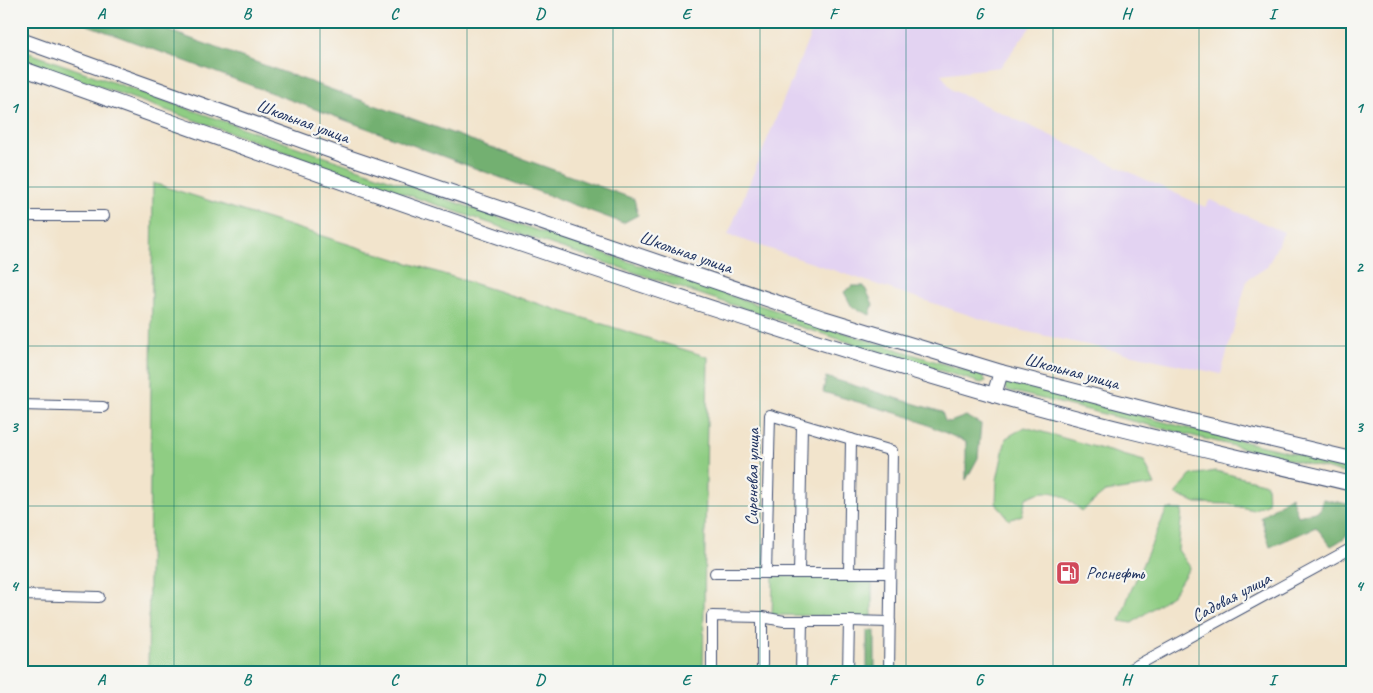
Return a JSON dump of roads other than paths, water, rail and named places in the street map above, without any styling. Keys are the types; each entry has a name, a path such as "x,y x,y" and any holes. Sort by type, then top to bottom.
{"main road":[{"name":"Школьная улица","path":"21,40 342,155 732,288 1001,372 1192,421 1352,459"},
{"path":"21,68 333,179 695,302 994,395 1352,484"},
{"path":"994,395 1001,372"}],"street":[{"path":"21,216 104,216"},
{"path":"21,405 102,407"},
{"name":"Сиреневая улица","path":"766,573 770,415 892,451 890,573"},
{"path":"799,573 802,425"},
{"path":"849,573 851,439"},
{"name":"Садовая улица","path":"1126,672 1352,548"},
{"path":"715,573 890,573 889,672"},
{"path":"21,595 99,596"},
{"path":"712,672 712,616 762,617 784,622 890,622"},
{"path":"762,617 762,672"},
{"path":"801,672 802,621"},
{"path":"848,672 849,622"}],"place":[{"name":"Роснефть","path":"1068,573"}]}
